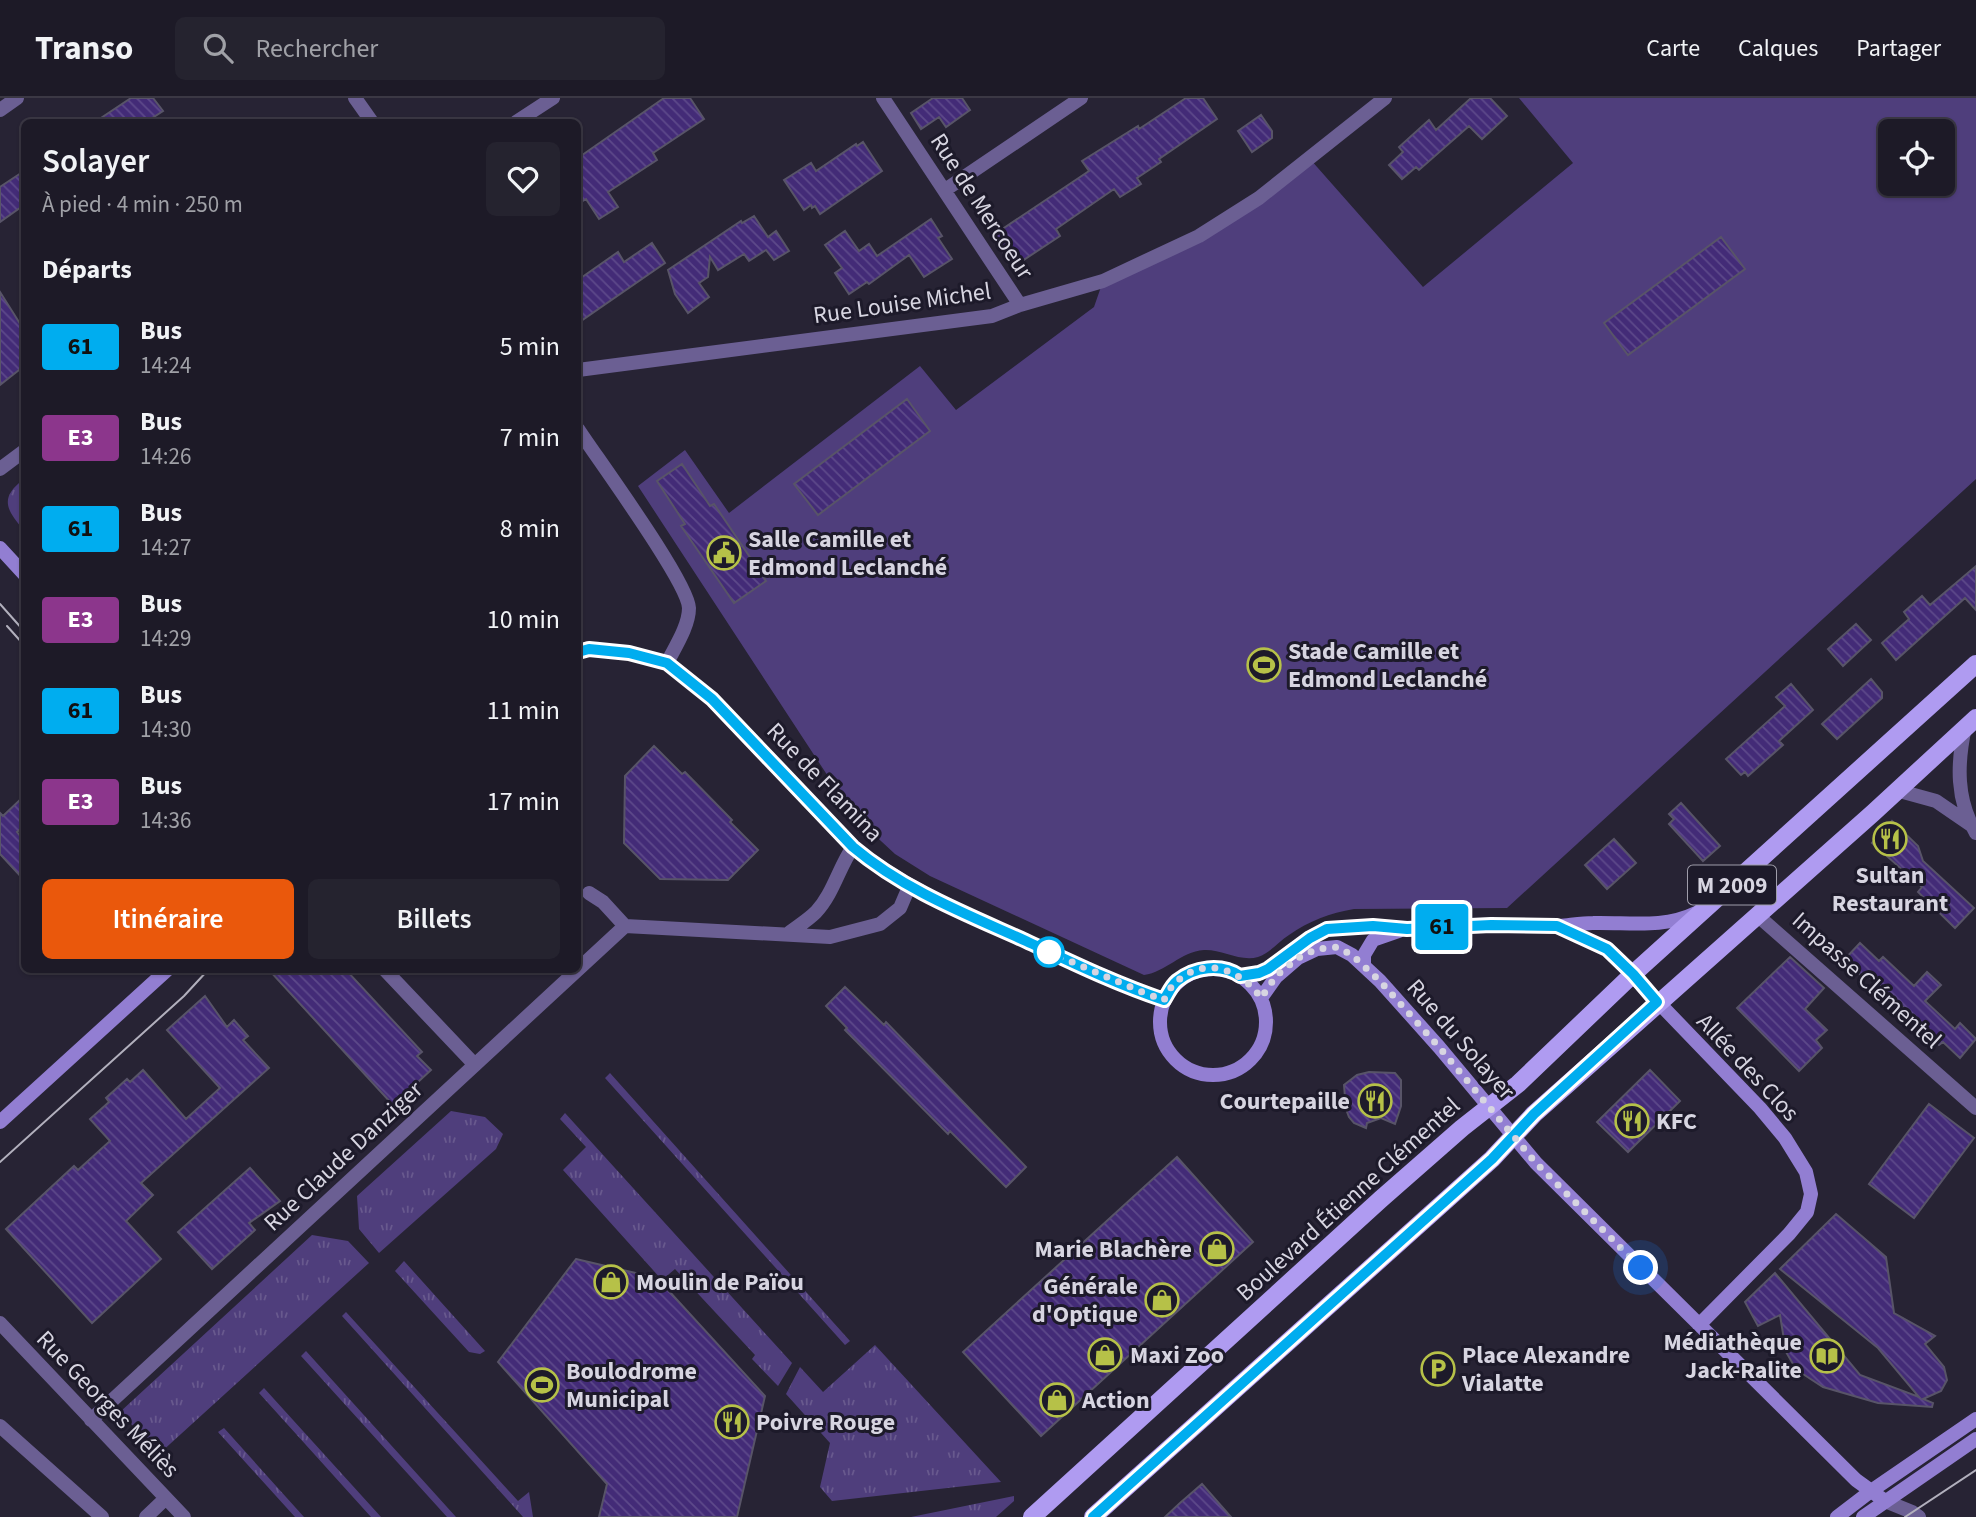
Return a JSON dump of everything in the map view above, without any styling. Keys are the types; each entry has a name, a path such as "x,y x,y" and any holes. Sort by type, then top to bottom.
{"main road":[{"name":"Boulevard Étienne Clémentel","path":"1032,1517 1381,1199 1518,1084 1633,974 1976,664"},
{"name":"M 2009","path":"1093,1517 1492,1159 1534,1114 1657,1002 1971,722"}],"street":[{"path":"0,110 17,98"},
{"path":"355,98 370,119"},
{"path":"521,119 553,98"},
{"name":"Rue de Mercoeur","path":"883,98 1020,305"},
{"path":"945,190 1082,98"},
{"name":"Rue Louise Michel","path":"581,370 992,316 1103,281 1199,236 1259,198 1385,98"},
{"path":"581,433 673,571 689,607 684,629 667,663"},
{"path":"0,469 21,453"},
{"path":"0,548 21,571"},
{"name":"Rue de Flamina","path":"581,651 589,649 629,653 667,663 712,699 853,847 909,887 1051,953 1164,1000"},
{"path":"1971,722 1958,757 1959,780 1973,829"},
{"path":"1896,790 1936,802 1973,829"},
{"path":"789,933 816,912 829,893 842,862 853,847"},
{"path":"589,893 603,902 625,926 830,937 880,924 900,908 909,887"},
{"path":"1240,976 1268,969 1327,929 1373,926 1407,929 1593,923 1663,924 1681,920 1706,908"},
{"name":"Impasse Clémentel","path":"1757,915 1976,1108"},
{"name":"Rue Claude Danziger","path":"581,967 625,926"},
{"path":"1557,926 1607,949 1633,974"},
{"path":"1364,966 1364,955 1373,940 1407,929"},
{"name":"Rue du Solayer","path":"1261,998 1276,976 1298,958 1317,949 1337,947 1352,955 1388,990 1536,1163 1699,1325 1856,1480 1885,1501 1919,1517"},
{"path":"1214,968 1240,976 1251,984 1261,998 1266,1031 1260,1047 1248,1062 1236,1070 1219,1075 1202,1074 1186,1068 1172,1057 1162,1039 1159,1019 1164,1000 1175,982 1193,971 1214,968"},
{"path":"0,1122 164,973"},
{"path":"388,973 475,1065"},
{"name":"Rue Claude Danziger","path":"90,1419 574,973"},
{"name":"Allée des Clos","path":"1633,974 1785,1138 1806,1172 1811,1194 1807,1212 1789,1234 1699,1325"},
{"name":"Rue Georges Méliès","path":"1,1325 184,1517"},
{"path":"1837,1517 1976,1419"},
{"path":"0,1426 102,1517"},
{"path":"1864,1517 1976,1439"},
{"path":"146,1517 166,1498"}],"green space":[{"name":"Stade Camille et Edmond Leclanché","path":"1519,98 1976,98 1976,479 1507,908 1354,909 1312,922 1258,957 1244,958 1204,950 1188,954 1144,975 930,876 895,854 854,816 638,486 685,450 729,513 920,366 956,410 1094,307 1103,281 1199,236 1310,159 1423,287 1573,163"},
{"path":"21,481 21,526 8,503 16,485"},
{"path":"610,1073 850,1341 845,1345 605,1078"},
{"path":"451,1111 485,1117 503,1134 496,1149 379,1253 359,1229 357,1196"},
{"path":"565,1113 792,1363 778,1386 752,1359 755,1355 675,1269 662,1280 563,1170 586,1147 560,1119"},
{"path":"312,1235 348,1241 369,1263 159,1454 120,1412"},
{"path":"404,1261 485,1351 480,1354 469,1352 395,1271"},
{"path":"346,1312 518,1501 529,1492 533,1517 523,1517 342,1316"},
{"path":"875,1345 1001,1482 832,1501 820,1487 830,1443 786,1394 800,1367 823,1392"},
{"path":"306,1351 456,1517 447,1517 301,1356"},
{"path":"264,1388 381,1517 371,1517 259,1393"},
{"path":"224,1428 304,1517 295,1517 218,1432"},
{"path":"1014,1496 1014,1501 996,1517 911,1517"}],"building":[{"path":"131,98 153,98 163,111 151,119 100,119"},
{"path":"664,98 690,98 704,119 653,153 657,160 608,192 618,207 599,219 586,199 581,202 581,156"},
{"path":"933,98 962,98 970,110 946,127 939,117 921,129 911,113"},
{"path":"1186,98 1203,98 1217,119 1159,159 1161,162 1137,178 1141,184 1120,197 1114,189 1056,229 1060,236 1013,267 992,236 1089,171 1082,161 1138,126 1139,129"},
{"path":"1471,98 1490,98 1507,116 1482,139 1469,126 1419,170 1416,167 1402,179 1389,165 1403,152 1399,147 1429,120 1436,130"},
{"path":"1261,115 1272,131 1272,138 1252,152 1238,131"},
{"path":"863,142 882,171 820,214 815,206 812,208 811,205 804,210 784,180 811,163 816,171"},
{"path":"21,173 21,207 0,222 0,187"},
{"path":"754,216 768,237 776,231 789,251 774,260 766,250 749,261 744,254 718,270 710,257 708,277 699,283 709,297 688,313 675,294 668,270 741,221 742,223"},
{"path":"931,219 942,236 938,238 952,259 924,277 909,255 869,284 867,282 849,294 835,273 842,268 825,245 845,231 859,251 869,244 877,256"},
{"path":"1721,237 1745,269 1628,355 1604,323"},
{"path":"652,243 665,263 581,321 581,278 618,252 624,262"},
{"path":"0,292 21,325 21,368 0,385"},
{"path":"907,399 930,431 818,515 794,484"},
{"name":"Salle Camille et Edmond Leclanché","path":"682,464 710,506 714,504 766,581 734,603 681,526 685,524 657,481"},
{"path":"1976,566 1976,610 1965,598 1896,660 1882,643 1909,619 1904,612 1922,596 1930,605"},
{"path":"1856,624 1871,640 1843,666 1828,649"},
{"path":"1871,679 1882,692 1882,698 1837,739 1822,724"},
{"path":"1791,684 1813,710 1779,741 1783,745 1748,776 1745,772 1741,775 1726,759 1785,706 1776,697"},
{"path":"654,746 682,774 685,772 758,850 728,880 660,879 624,843 625,776"},
{"path":"21,799 21,829 17,832 21,837 21,877 0,854 0,813 3,816"},
{"path":"1681,803 1720,846 1703,861 1669,824 1674,819 1669,814"},
{"path":"1892,821 1918,846 1923,861 1974,908 1955,928 1918,892 1922,887 1872,843"},
{"path":"1614,839 1636,863 1607,889 1585,865"},
{"path":"1860,943 1879,961 1883,957 1914,986 1927,972 1941,985 1925,1001 1955,1029 1960,1023 1976,1039 1960,1058 1943,1042 1939,1045 1885,990 1867,975 1864,978 1844,960"},
{"path":"1790,957 1824,988 1805,1009 1827,1030 1816,1040 1822,1048 1799,1071 1737,1008"},
{"path":"272,973 349,973 422,1052 417,1056 431,1070 393,1105"},
{"path":"845,987 884,1025 886,1022 1026,1167 1006,1187 950,1131 948,1134 845,1030 847,1028 826,1006"},
{"path":"205,996 227,1027 234,1020 248,1036 243,1040 269,1068 141,1183 153,1195 126,1221 161,1259 92,1323 6,1229 74,1166 78,1170 110,1141 90,1119 109,1102 106,1098 127,1079 130,1082 143,1070 186,1119 220,1088 167,1030"},
{"path":"1650,1070 1680,1101 1628,1152 1597,1122"},
{"name":"Courtepaille","path":"1369,1072 1395,1073 1401,1080 1401,1106 1395,1124 1381,1118 1367,1123 1366,1128 1354,1123 1349,1117 1344,1085 1357,1075"},
{"path":"1929,1104 1974,1138 1914,1218 1869,1184"},
{"path":"1177,1157 1253,1242 1041,1436 963,1352"},
{"path":"250,1168 280,1201 249,1223 255,1230 212,1269 178,1232"},
{"path":"1836,1214 1886,1257 1894,1313 1935,1336 1925,1344 1944,1367 1947,1380 1941,1391 1923,1399 1933,1403 1932,1407 1878,1403 1823,1387 1793,1364 1786,1352 1780,1315 1758,1326 1745,1302 1775,1273 1860,1375 1919,1397 1878,1348 1780,1269"},
{"path":"576,1259 657,1278 765,1396 737,1517 599,1517 607,1484 498,1362"},
{"path":"1202,1484 1231,1517 1165,1517 1180,1503"}],"tram line":[{"path":"0,604 21,628"},
{"path":"7,626 21,642"},
{"path":"0,1162 184,996 205,973"},
{"path":"1905,1517 1976,1470"}],"bus line":[{"name":"61","path":"581,651 589,649 629,653 667,663 712,699 853,847 909,887 1051,953 1164,1000 1175,982 1193,971 1214,968 1240,976 1259,973 1327,929 1491,925 1557,926 1586,937 1607,949 1657,1002 1534,1114 1492,1159 1093,1517"}],"place":[{"name":"Salle Camille et Edmond Leclanché","path":"724,553"},
{"name":"Stade Camille et Edmond Leclanché","path":"1264,665"},
{"name":"Sultan Restaurant","path":"1890,839"},
{"name":"Courtepaille","path":"1375,1101"},
{"name":"KFC","path":"1632,1121"},
{"name":"Marie Blachère","path":"1217,1249"},
{"name":"Moulin de Païou","path":"611,1282"},
{"name":"Générale d'Optique","path":"1162,1300"},
{"name":"Maxi Zoo","path":"1105,1355"},
{"name":"Médiathèque Jack-Ralite","path":"1827,1356"},
{"name":"Place Alexandre Vialatte","path":"1438,1369"},
{"name":"Boulodrome Municipal","path":"542,1385"},
{"name":"Action","path":"1057,1400"},
{"name":"Poivre Rouge","path":"732,1422"}],"route":[{"path":"1049,952 1164,1000 1175,982 1193,971 1214,968 1234,972 1251,984 1261,998 1276,976 1298,958 1317,949 1337,947 1352,955 1380,981 1475,1088 1536,1163 1641,1268"}]}
